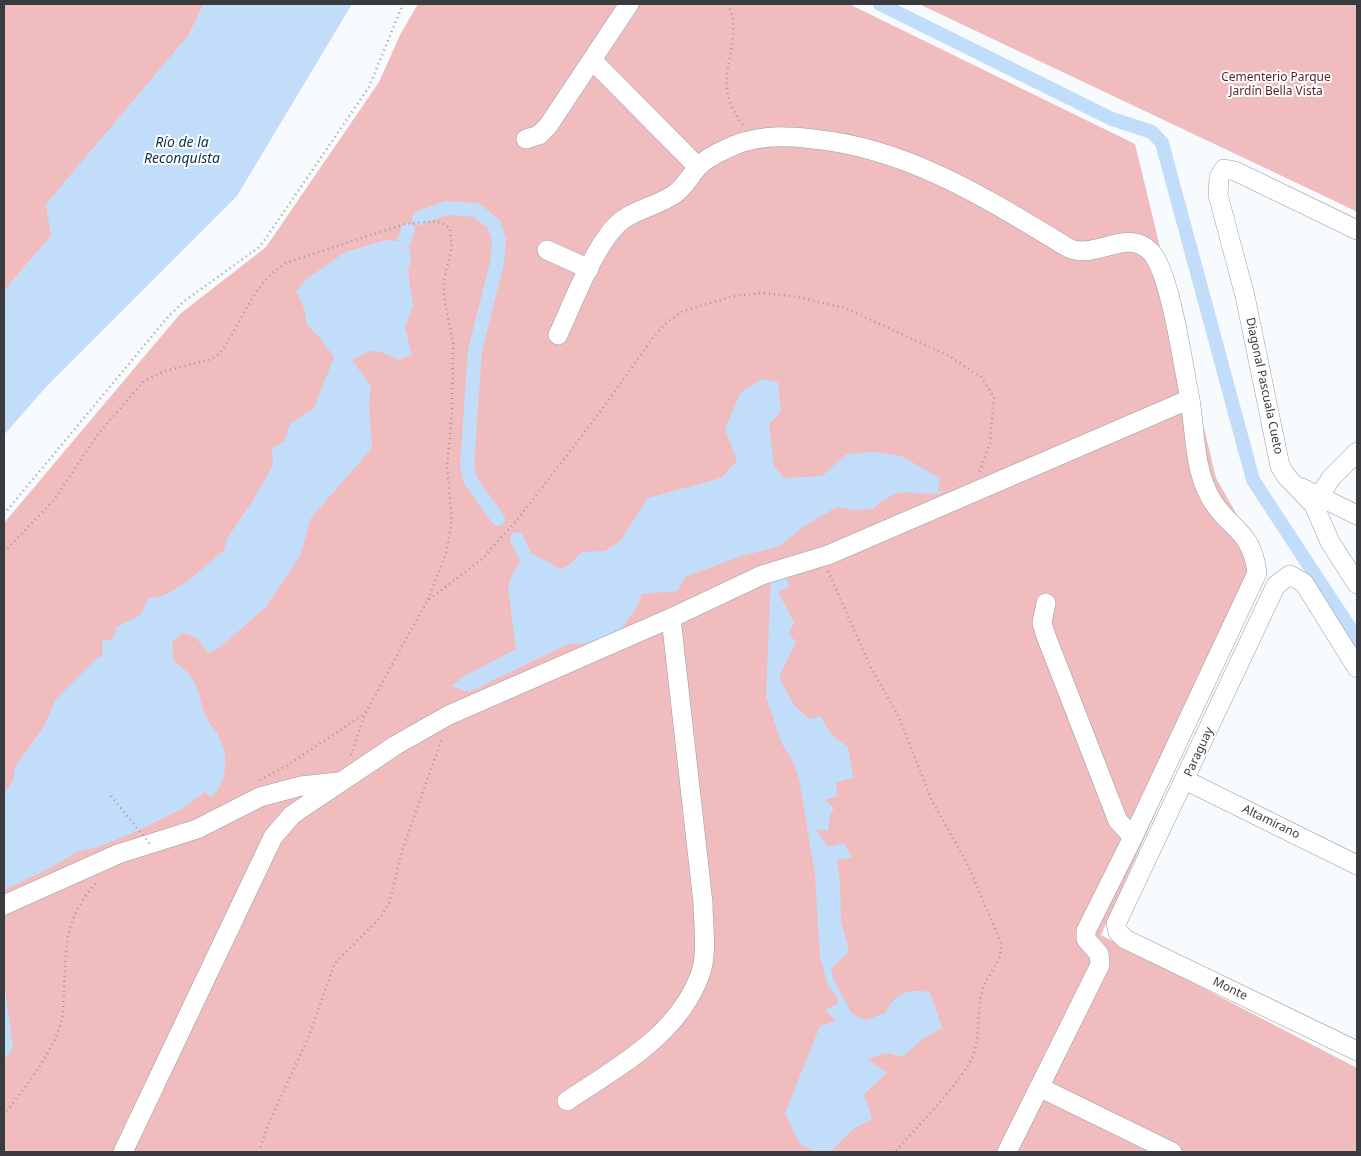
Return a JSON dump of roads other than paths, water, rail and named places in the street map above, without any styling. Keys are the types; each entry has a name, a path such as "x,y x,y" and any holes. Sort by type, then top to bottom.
{"street":[{"path":"526,139 539,135 548,126 593,61 629,4"},
{"path":"593,61 698,167"},
{"path":"558,335 589,269 615,226 634,213 670,198 682,188 698,167 724,150 759,138 782,135 831,140 890,154 939,175 1005,209 1074,251 1089,251 1122,242 1136,243 1153,254 1164,278 1190,399 1200,473 1204,486 1218,509 1240,529 1251,545 1258,573 1133,837 1086,931 1086,939 1099,954 1100,966 1007,1152"},
{"name":"Diagonal Pascuala Cueto","path":"1317,500 1295,485 1280,466 1244,289 1218,195 1219,176 1224,170 1235,171 1357,230"},
{"path":"547,250 589,269"},
{"path":"123,1152 273,837 292,815 346,778 449,715 671,618 762,575 828,555 1190,399"},
{"path":"1357,452 1331,478 1317,500 1330,542 1357,584"},
{"path":"1317,500 1357,515"},
{"name":"Paraguay","path":"1118,917 1186,780 1276,585 1290,575 1304,583 1357,668"},
{"path":"1046,603 1042,623 1046,636 1118,822 1133,837"},
{"path":"567,1101 629,1060 667,1029 687,1001 700,974 704,948 703,902 671,618"},
{"path":"4,905 118,854 147,837 197,829 256,790 302,786 346,778"},
{"name":"Altamirano","path":"1186,780 1357,865"},
{"path":"256,790 276,801 282,808 284,816 282,825"},
{"name":"Monte","path":"1118,917 1116,924 1118,932 1125,939 1357,1051"},
{"path":"1039,1087 1172,1152"}],"water":[{"name":"Río de la Reconquista","path":"204,4 352,4 237,196 46,387 4,435 4,291 51,236 46,204 190,33"},
{"path":"386,240 404,242 410,250 411,259 408,271 413,305 405,328 412,355 397,360 384,353 374,351 365,353 352,360 371,386 369,405 372,448 311,518 300,556 266,607 219,648 209,653 195,637 183,633 172,642 174,662 189,674 193,680 206,717 217,733 224,749 224,776 217,791 211,797 205,792 181,809 135,832 101,846 77,852 44,871 4,890 4,793 14,780 14,768 43,728 56,699 98,657 102,656 102,641 110,640 116,633 115,628 140,615 149,598 168,593 189,580 225,549 226,540 252,502 273,465 272,449 284,441 290,424 314,408 334,357 320,338 307,325 304,308 296,291 308,278 345,252"},
{"path":"762,379 778,382 781,411 769,425 774,466 784,478 822,476 847,454 875,452 901,456 940,478 938,491 946,492 934,494 901,493 884,500 873,509 852,510 837,507 806,525 778,547 741,556 685,577 678,591 642,594 635,610 621,629 593,643 568,644 469,692 452,686 464,676 516,649 508,588 511,577 524,554 531,553 560,569 568,566 582,552 605,551 620,541 648,498 721,478 737,461 725,429 741,392"},
{"path":"771,575 786,576 789,587 778,592 794,622 789,634 796,642 779,677 794,705 809,719 821,716 829,730 848,747 853,778 836,782 837,796 825,800 834,808 830,815 828,831 816,829 828,847 844,843 852,857 837,860 841,921 849,951 831,969 834,980 852,1014 866,1020 885,1013 894,1000 903,993 915,991 930,992 942,1028 924,1038 902,1057 886,1053 867,1059 887,1073 864,1094 872,1119 853,1129 830,1152 811,1150 800,1143 785,1113 820,1026 836,1021 825,1010 839,1003 834,992 828,986 820,957 815,875 799,778 792,760 782,744 766,697"},
{"path":"4,981 13,1048 4,1060"}],"waterway":[{"path":"880,4 1112,119 1152,132 1162,143 1253,480 1357,639"},
{"path":"419,218 446,208 476,210 494,224 499,240 497,263 475,350 467,465 470,480 498,519"},
{"path":"404,242 408,230"},
{"path":"517,539 524,554"}],"park label":[{"name":"Cementerio Parque Jardín Bella Vista","path":"1276,85"}]}
